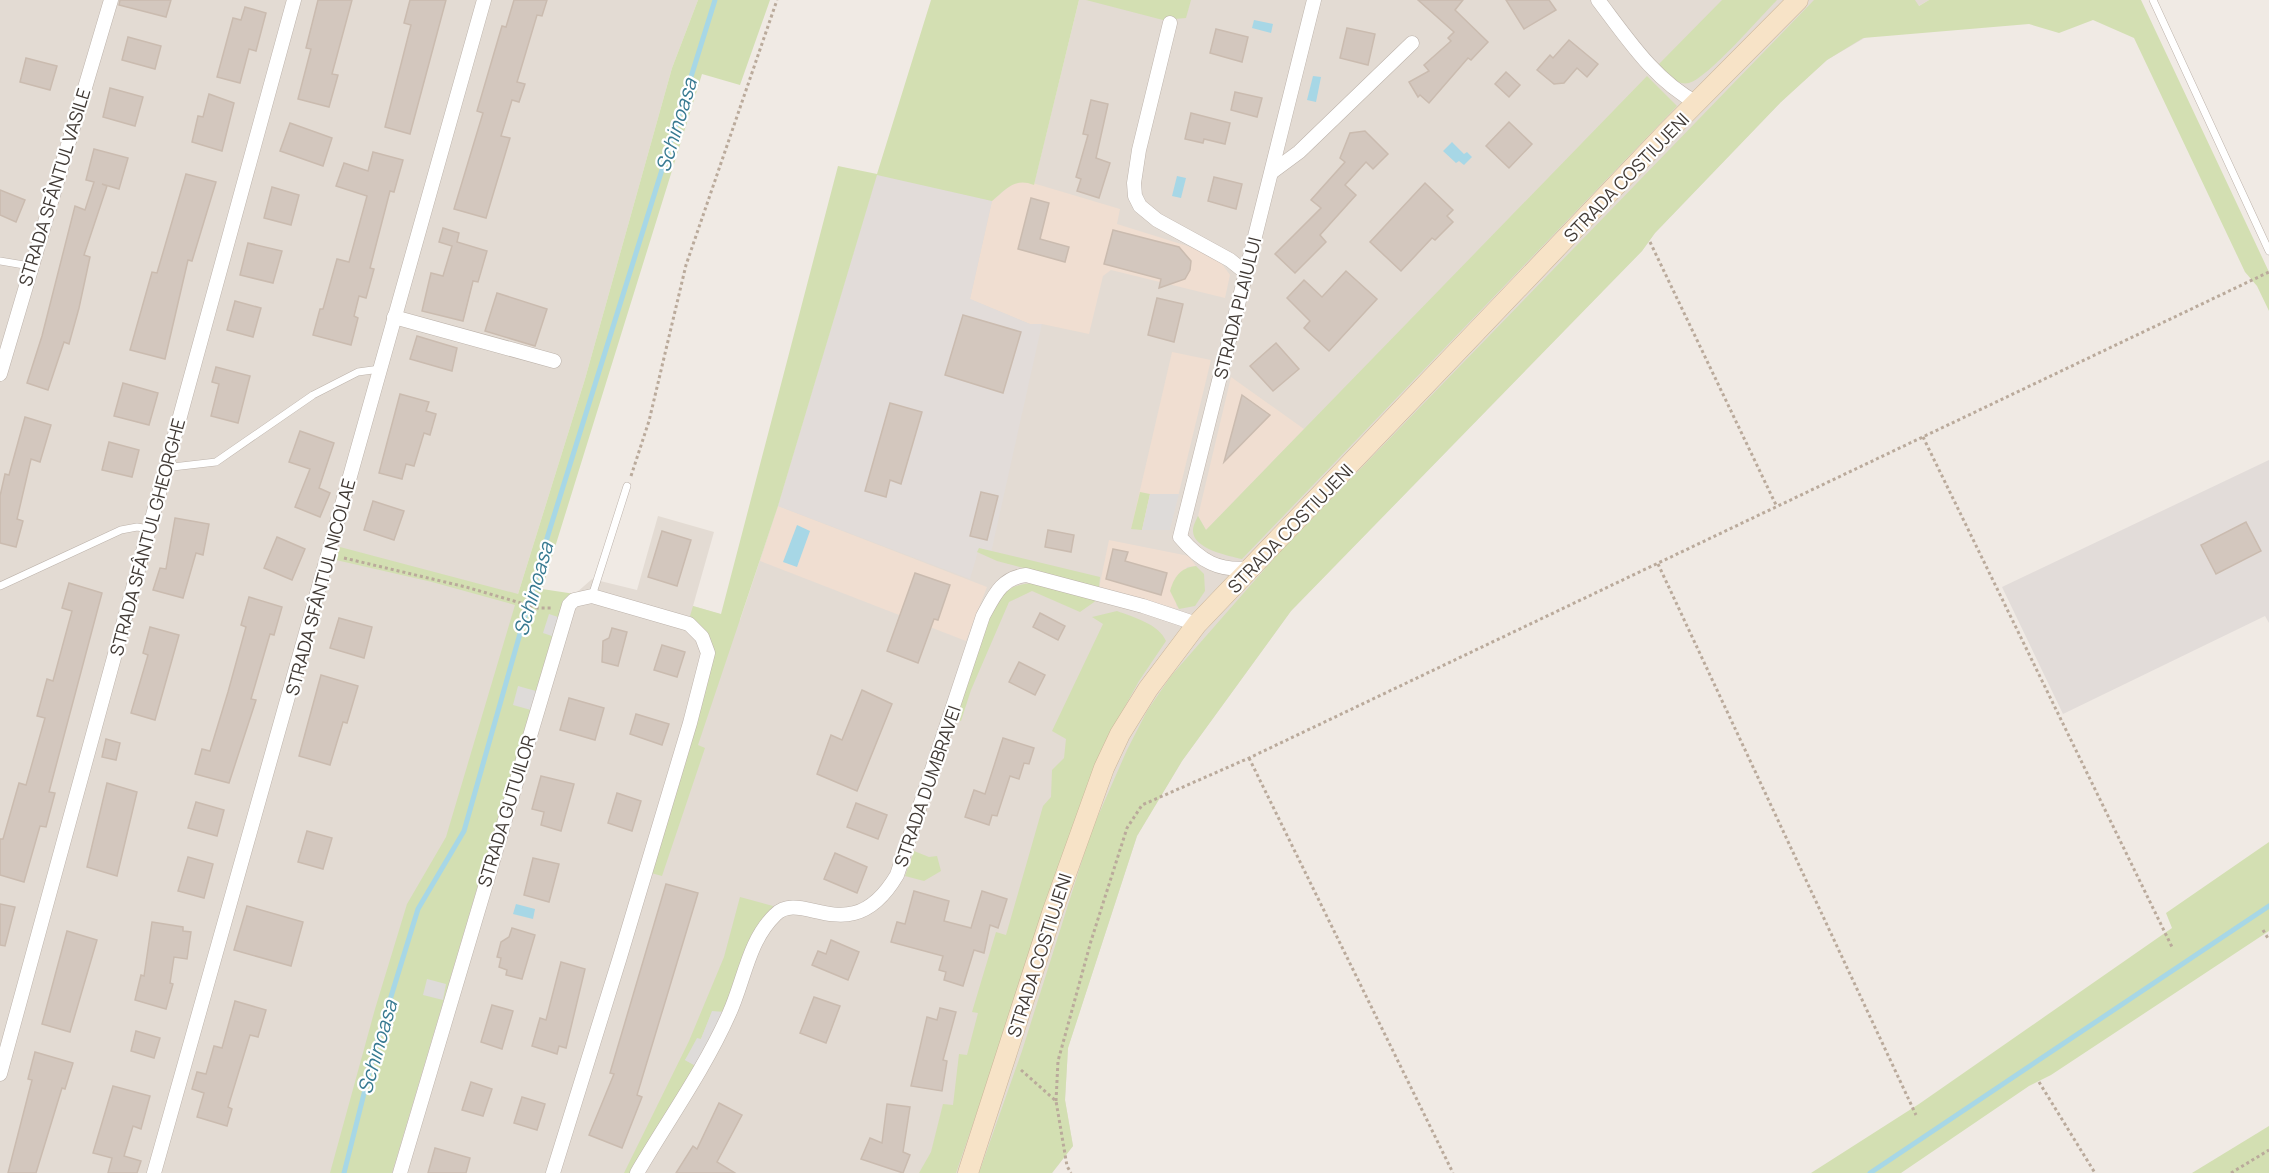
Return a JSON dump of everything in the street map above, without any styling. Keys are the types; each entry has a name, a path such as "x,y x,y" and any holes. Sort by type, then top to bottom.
{"street":[{"name":"STRADA SFÂNTUL VASILE","path":"0,374 30,266 111,0"},
{"name":"STRADA SFÂNTUL GHEORGHE","path":"0,1074 150,529 164,468 294,0"},
{"name":"STRADA SFÂNTUL NICOLAE","path":"154,1173 330,555 394,317 484,0"},
{"name":"STRADA PLAIULUI","path":"1251,568 1237,570 1211,565 1199,558 1180,537 1314,0"},
{"path":"1598,0 1662,79 1677,93 1697,103"},
{"name":"STRADA COSTIUJENI","path":"968,1173 1052,913 1104,768 1120,734 1148,689 1197,624 1798,0"},
{"path":"1170,23 1139,150 1134,183 1135,196 1140,206 1157,220 1230,260 1245,272"},
{"path":"1272,172 1299,152 1412,43"},
{"path":"394,317 554,361"},
{"name":"STRADA DUMBRAVEI","path":"637,1173 706,1059 730,1013 749,958 776,913 789,908 806,909 838,917 857,914 876,902 897,875 983,616 1004,583 1014,576 1026,575 1143,606 1197,624"},
{"path":"553,1173 647,868 708,653 702,636 689,624 592,596"},
{"name":"STRADA GUTUILOR","path":"400,1173 569,605 574,600 592,596"}],"lane":[{"path":"2153,0 2269,251"},
{"path":"0,261 30,266"},
{"path":"164,468 216,462 314,395 358,372 380,369"},
{"path":"592,596 627,486"},
{"path":"0,586 120,530 137,527 150,529"}],"path":[{"path":"627,486 649,421 686,266 777,0"},
{"path":"1650,242 1777,507"},
{"path":"1071,1173 1066,1166 1056,1101 1058,1061 1091,941 1128,828 1142,805 1249,758 2269,272"},
{"path":"1923,437 2172,947"},
{"path":"330,555 466,586 538,608"},
{"path":"1658,564 1916,1115"},
{"path":"1249,758 1453,1173"},
{"path":"2263,930 2269,940"},
{"path":"1006,1057 1056,1101"},
{"path":"2039,1082 2096,1173"},
{"path":"2231,1173 2269,1150"}],"shaded area":[{"path":"0,0 698,0 672,68 585,379 518,594 575,594 592,579 637,590 658,516 714,532 693,606 740,620 778,506 877,174 1034,184 1079,0 1929,0 1827,60 1781,102 1655,233 1642,251 1291,611 1182,761 1137,836 1068,1048 1065,1100 1073,1146 1052,1173 0,1173"},
{"path":"877,174 992,201 970,299 1030,324 1042,324 991,553 979,548 970,579 778,506"},
{"path":"1026,181 1120,209 1117,224 1197,249 1222,264 1230,275 1225,298 1111,270 1103,276 1089,334 1042,324 1030,324 970,299 992,201 1013,183"},
{"path":"1172,352 1211,360 1170,530 1131,529"},
{"path":"1231,377 1304,429 1206,530 1198,516"},
{"path":"2269,460 2269,623 2265,616 2063,714 2002,587"},
{"path":"1150,494 1179,494 1170,530 1142,530"},
{"path":"778,506 987,587 966,641 760,561"},
{"path":"1109,540 1189,556 1196,566 1187,567 1176,605 1179,609 1099,588"},
{"path":"549,614 558,617 552,636 543,633"},
{"path":"518,686 536,691 531,710 513,705"},
{"path":"427,979 446,984 443,1000 423,995"},
{"path":"712,1011 725,1012 696,1066 685,1060 697,1038 701,1039"}],"green space":[{"path":"698,0 770,0 740,85 702,74 542,589 575,594 558,617 392,1173 330,1173 375,1009 407,904 446,837 515,605 432,582 336,560 340,547 518,594 585,379 672,68"},
{"path":"931,0 1079,0 1034,185 1016,183 992,201 877,175 778,506 698,745 705,748 662,876 651,873 713,651 706,631 690,616 693,606 721,614 838,166 877,174"},
{"path":"1086,0 1191,0 1186,18 1163,20"},
{"path":"1722,0 1777,0 1734,46 1698,79 1689,83 1676,80 1659,64"},
{"path":"1814,0 1915,0 1919,6 1929,0 2141,0 2269,272 2269,311 2257,286 2245,272 2134,38 2093,20 2059,33 2029,24 1863,38 1827,60 1781,102 1655,233 1642,251 1291,611 1182,761 1137,836 1068,1048 1065,1100 1073,1146 1052,1173 979,1173 1022,1051 1091,832 1147,711 1171,676 1277,555"},
{"path":"1647,76 1677,106 1242,559 1212,551 1198,542 1193,530 1198,516 1206,530"},
{"path":"1140,492 1150,494 1142,530 1131,529"},
{"path":"979,548 1100,577 1099,588 997,561 977,552"},
{"path":"1196,566 1204,574 1205,591 1195,606 1179,609 1170,591 1176,577 1182,571"},
{"path":"1034,583 1097,600 1080,612 1032,591 1009,602 971,690 961,721 955,719 980,635 994,605 1000,596 1012,588"},
{"path":"1117,611 1152,626 1163,635 1166,641 1139,681 1103,746 956,1173 919,1173 931,1152 943,1104 953,1105 959,1054 967,1055 978,1013 972,1012 996,932 1006,935 1043,806 1051,797 1052,770 1064,758 1066,739 1052,731 1103,624 1092,617"},
{"path":"2269,842 2269,931 2051,1075 2029,1086 1901,1173 1811,1173 1919,1104 2172,928 2166,913"},
{"path":"914,851 929,857 937,856 941,871 924,881 905,876"},
{"path":"740,897 773,906 771,913 725,1012 712,1012 701,1039 685,1060 696,1066 632,1173 624,1173 689,1041 724,957"},
{"path":"2269,1126 2269,1173 2192,1173"}],"water":[{"path":"1254,20 1273,24 1271,33 1252,28"},
{"path":"1313,76 1321,77 1316,102 1307,100"},
{"path":"1452,142 1464,154 1467,152 1472,157 1464,165 1459,161 1456,163 1443,151"},
{"path":"1177,176 1186,178 1181,198 1172,196"},
{"path":"797,525 810,531 797,567 783,562"},
{"path":"516,904 535,909 533,919 513,914"}],"building":[{"path":"120,0 171,0 166,17 119,5"},
{"path":"318,0 352,0 332,74 338,75 329,107 298,99 311,49 306,48"},
{"path":"410,0 446,0 410,134 385,127 411,25 404,23"},
{"path":"514,0 547,0 542,16 537,15 517,82 525,84 519,102 512,100 501,136 510,138 486,218 454,209 483,113 477,111 502,26 506,27"},
{"path":"1418,0 1463,0 1455,10 1488,42 1471,60 1468,58 1429,103 1420,95 1418,97 1409,82 1429,71 1424,65 1451,41 1448,38 1454,32"},
{"path":"1506,0 1549,0 1556,10 1524,29"},
{"path":"245,7 266,13 256,51 249,49 240,83 217,77 233,18 241,20"},
{"path":"1347,28 1375,34 1368,65 1340,58"},
{"path":"1216,29 1248,37 1242,62 1210,53"},
{"path":"128,37 161,46 155,69 122,60"},
{"path":"1569,40 1598,64 1587,77 1577,68 1564,83 1554,84 1537,70 1550,55 1553,58"},
{"path":"26,58 57,66 50,90 20,82"},
{"path":"1506,72 1520,85 1509,97 1495,84"},
{"path":"110,88 143,97 135,126 103,117"},
{"path":"1235,92 1262,98 1257,117 1231,110"},
{"path":"209,94 234,103 222,151 192,142 198,116 203,117"},
{"path":"1091,100 1108,104 1096,158 1110,163 1099,198 1077,191 1081,179 1076,177 1088,135 1083,134"},
{"path":"1191,113 1230,123 1225,144 1204,139 1203,143 1185,139"},
{"path":"1509,122 1532,144 1509,168 1486,146"},
{"path":"290,123 332,138 323,166 280,151"},
{"path":"1365,131 1388,154 1373,169 1366,162 1345,185 1356,195 1320,235 1326,242 1295,273 1275,254 1321,208 1311,200 1345,162 1340,158 1350,133"},
{"path":"94,149 128,158 119,189 102,184 107,186 84,255 90,257 79,308 69,344 64,342 48,390 27,383 42,336 75,206 85,210 94,182 86,180"},
{"path":"373,152 403,160 394,192 390,191 370,268 374,269 366,298 359,296 354,316 358,318 351,345 313,335 337,259 349,262 367,196 336,186 344,163 368,171"},
{"path":"186,174 216,182 192,261 188,260 165,359 130,350 152,272 157,273"},
{"path":"1214,177 1242,184 1236,209 1208,201"},
{"path":"1425,183 1453,210 1447,216 1453,222 1435,240 1432,238 1401,271 1370,242"},
{"path":"272,187 299,195 291,225 264,218"},
{"path":"0,190 25,200 16,222 0,215"},
{"path":"1031,198 1049,203 1040,239 1069,247 1065,262 1018,249"},
{"path":"443,228 459,233 457,242 487,251 478,282 473,281 463,321 422,311 431,273 443,276 452,246 439,242"},
{"path":"1113,230 1179,247 1191,261 1190,270 1185,279 1159,288 1161,279 1104,264"},
{"path":"248,243 282,251 273,283 240,275"},
{"path":"1346,271 1377,299 1329,351 1304,328 1310,321 1287,298 1304,280 1322,297"},
{"path":"497,293 547,309 535,346 485,331"},
{"path":"1157,298 1183,304 1174,342 1148,335"},
{"path":"235,301 261,308 253,337 227,330"},
{"path":"963,315 1021,332 1003,393 945,375"},
{"path":"417,336 457,348 452,371 410,359"},
{"path":"1276,343 1299,369 1273,391 1250,366"},
{"path":"216,367 250,376 238,423 211,416 219,384 212,382"},
{"path":"123,383 158,393 149,425 114,416"},
{"path":"400,394 429,402 426,411 436,414 430,435 424,433 414,466 406,464 402,479 379,473"},
{"path":"1242,395 1270,415 1224,462"},
{"path":"890,403 922,412 901,484 890,480 886,497 865,491"},
{"path":"25,417 51,425 40,462 31,459 17,519 23,521 16,547 0,543 0,496 5,474 9,475"},
{"path":"300,431 334,443 319,488 330,493 320,517 295,507 310,469 289,462"},
{"path":"109,442 139,450 132,477 102,470"},
{"path":"981,492 998,496 987,540 970,536"},
{"path":"373,501 404,511 394,540 364,530"},
{"path":"175,518 209,524 203,555 196,553 183,598 153,590 160,568 166,569"},
{"path":"2246,522 2261,551 2216,574 2201,545"},
{"path":"1048,530 1074,535 1071,552 1045,547"},
{"path":"662,531 691,540 677,586 648,577"},
{"path":"277,537 305,549 292,580 264,568"},
{"path":"1113,549 1128,552 1125,561 1167,573 1161,595 1106,579"},
{"path":"915,573 950,585 938,620 934,619 918,663 887,651"},
{"path":"69,583 102,593 49,792 55,793 46,827 40,826 24,882 0,875 0,839 3,839 19,783 26,785 45,718 37,716 47,679 53,681 72,611 62,608"},
{"path":"249,597 282,607 274,635 270,634 251,699 256,700 229,783 195,774 202,749 210,751 228,692 246,627 241,625"},
{"path":"1040,613 1065,626 1058,640 1033,627"},
{"path":"339,618 372,627 364,658 330,648"},
{"path":"150,627 179,635 155,720 131,713 148,655 143,653"},
{"path":"612,628 627,632 618,666 602,662 603,641 609,638"},
{"path":"662,645 685,652 677,677 654,670"},
{"path":"1019,662 1045,675 1035,695 1009,682"},
{"path":"321,675 358,686 347,723 343,722 330,765 299,756"},
{"path":"862,690 892,704 857,791 817,774 831,735 842,740"},
{"path":"569,698 604,708 595,740 560,730"},
{"path":"636,714 669,724 662,745 630,734"},
{"path":"1003,738 1034,748 1029,764 1024,763 1019,779 1010,776 997,816 992,815 989,825 965,817 974,790 985,794"},
{"path":"106,739 120,743 116,760 102,757"},
{"path":"541,776 574,784 561,831 541,825 544,812 532,809"},
{"path":"107,783 137,792 117,876 87,867"},
{"path":"617,793 641,801 632,831 608,823"},
{"path":"196,802 224,810 217,836 188,828"},
{"path":"856,803 887,815 878,839 847,827"},
{"path":"307,831 332,838 323,869 298,862"},
{"path":"835,853 867,867 857,893 824,879"},
{"path":"188,857 213,864 204,898 178,891"},
{"path":"533,858 559,864 549,902 524,895"},
{"path":"666,884 698,893 637,1095 642,1097 622,1148 589,1135 614,1074 610,1073"},
{"path":"914,891 949,901 944,921 971,928 982,891 1007,899 998,928 990,925 984,953 974,950 963,986 944,980 946,972 939,970 943,956 891,942 897,922 905,924"},
{"path":"0,904 15,907 5,946 0,945"},
{"path":"247,906 303,922 291,966 234,950"},
{"path":"152,922 183,927 183,931 191,932 187,959 174,957 170,983 173,984 166,1009 135,1000 141,975 144,976"},
{"path":"512,928 535,935 522,979 506,975 507,970 499,967 501,958 497,957 501,942 509,937"},
{"path":"67,931 97,940 70,1032 42,1024"},
{"path":"831,940 859,952 848,980 812,965 818,951 826,954"},
{"path":"561,962 585,969 566,1048 559,1046 557,1054 532,1046 540,1018 546,1020"},
{"path":"814,997 840,1006 826,1043 800,1033"},
{"path":"235,1001 266,1010 258,1037 250,1035 228,1107 232,1109 227,1126 197,1117 204,1093 192,1089 197,1072 206,1074 214,1046 222,1048"},
{"path":"492,1005 513,1011 502,1049 481,1042"},
{"path":"940,1008 956,1012 943,1060 947,1061 942,1091 911,1086 927,1017 937,1020"},
{"path":"136,1031 160,1038 154,1058 131,1051"},
{"path":"35,1052 73,1063 65,1089 62,1088 36,1173 8,1173 32,1080 28,1079"},
{"path":"471,1082 492,1089 483,1116 462,1110"},
{"path":"113,1086 150,1096 141,1129 133,1126 124,1156 141,1161 137,1173 108,1173 112,1158 93,1153"},
{"path":"522,1097 545,1104 537,1130 514,1123"},
{"path":"719,1103 742,1115 717,1162 735,1173 676,1173 693,1146 697,1149"},
{"path":"887,1104 910,1107 903,1152 910,1155 903,1173 861,1159 870,1138 882,1143"},
{"path":"435,1148 470,1158 466,1173 428,1173"}],"waterway":[{"name":"Schinoasa","path":"344,1173 377,1042 418,909 464,831 548,535 715,0"},
{"path":"1870,1173 2269,906"}]}
